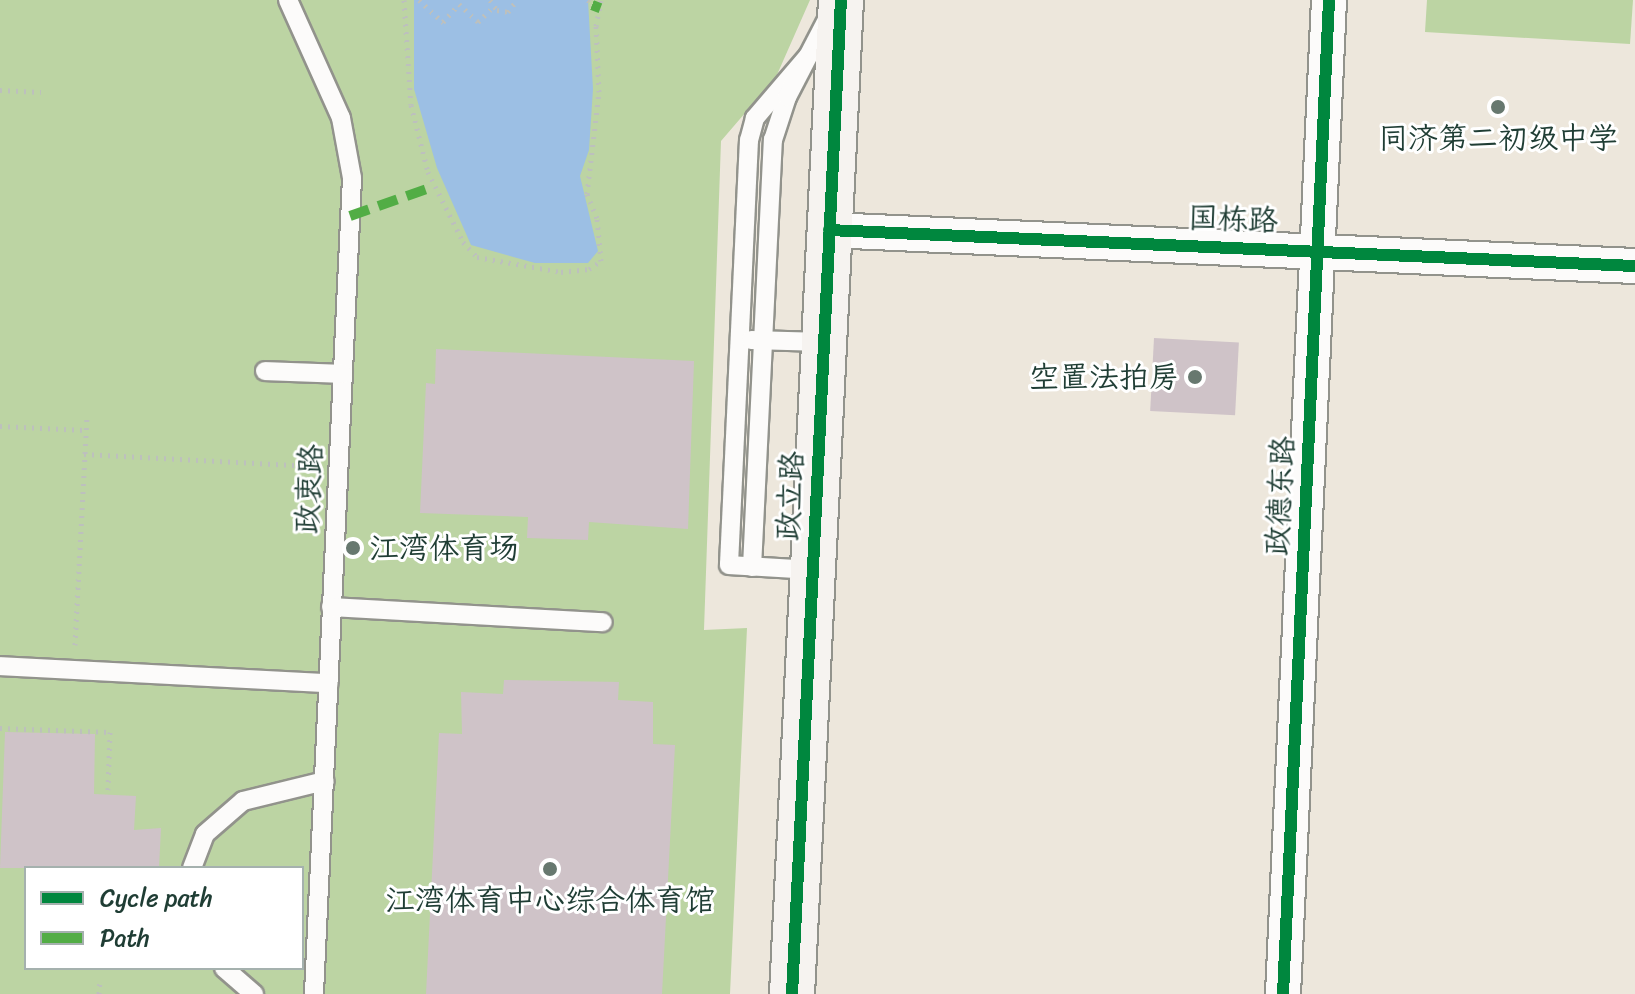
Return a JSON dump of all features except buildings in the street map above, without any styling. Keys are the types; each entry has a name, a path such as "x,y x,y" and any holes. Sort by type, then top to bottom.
{"main road":[{"name":"政立路","path":"792,994 841,0"}],"street":[{"name":"政德东路","path":"1283,994 1329,0"},
{"name":"国栋路","path":"829,230 1318,248 1635,266"}],"lane":[{"name":"政衷路","path":"288,0 341,118 352,178 314,994"},
{"path":"752,567 773,140 834,0"},
{"path":"808,56 755,118 749,140 729,565 812,570"},
{"path":"741,341 824,342"},
{"path":"265,371 343,374"},
{"path":"331,607 603,622"},
{"path":"0,666 329,683"},
{"path":"193,866 205,834 243,801 325,781"},
{"path":"226,970 254,994"}],"path":[{"path":"404,0 411,105 428,172 463,242 477,257 561,272 589,269 601,261 597,218 587,194 599,92 596,26 601,0"},
{"path":"419,0 443,22 459,4 478,22 493,7"},
{"path":"490,0 493,7 508,12 517,0"},
{"path":"0,90 41,92"},
{"path":"74,670 87,414"},
{"path":"0,426 85,430"},
{"path":"84,454 338,469"},
{"path":"0,728 110,732 108,790"},
{"path":"99,994 100,979"}],"green space":[{"name":"江湾体育场","path":"0,0 810,0 776,77 721,141 704,630 747,628 730,994 0,994"},
{"path":"1427,0 1633,0 1630,44 1425,32"}],"water":[{"path":"414,0 588,0 593,89 589,150 580,176 598,251 588,263 535,263 471,245 437,168 414,89"}],"marked path":[{"path":"592,5 600,8"},
{"path":"350,216 435,186"}],"cycle path":[{"path":"792,994 841,0"},
{"path":"1283,994 1329,0"},
{"path":"829,230 1635,266"}],"place":[{"name":"同济第二初级中学","path":"1498,107"},
{"name":"空置法拍房","path":"1195,377"},
{"name":"江湾体育场","path":"353,548"},
{"name":"江湾体育中心综合体育馆","path":"550,869"}]}
